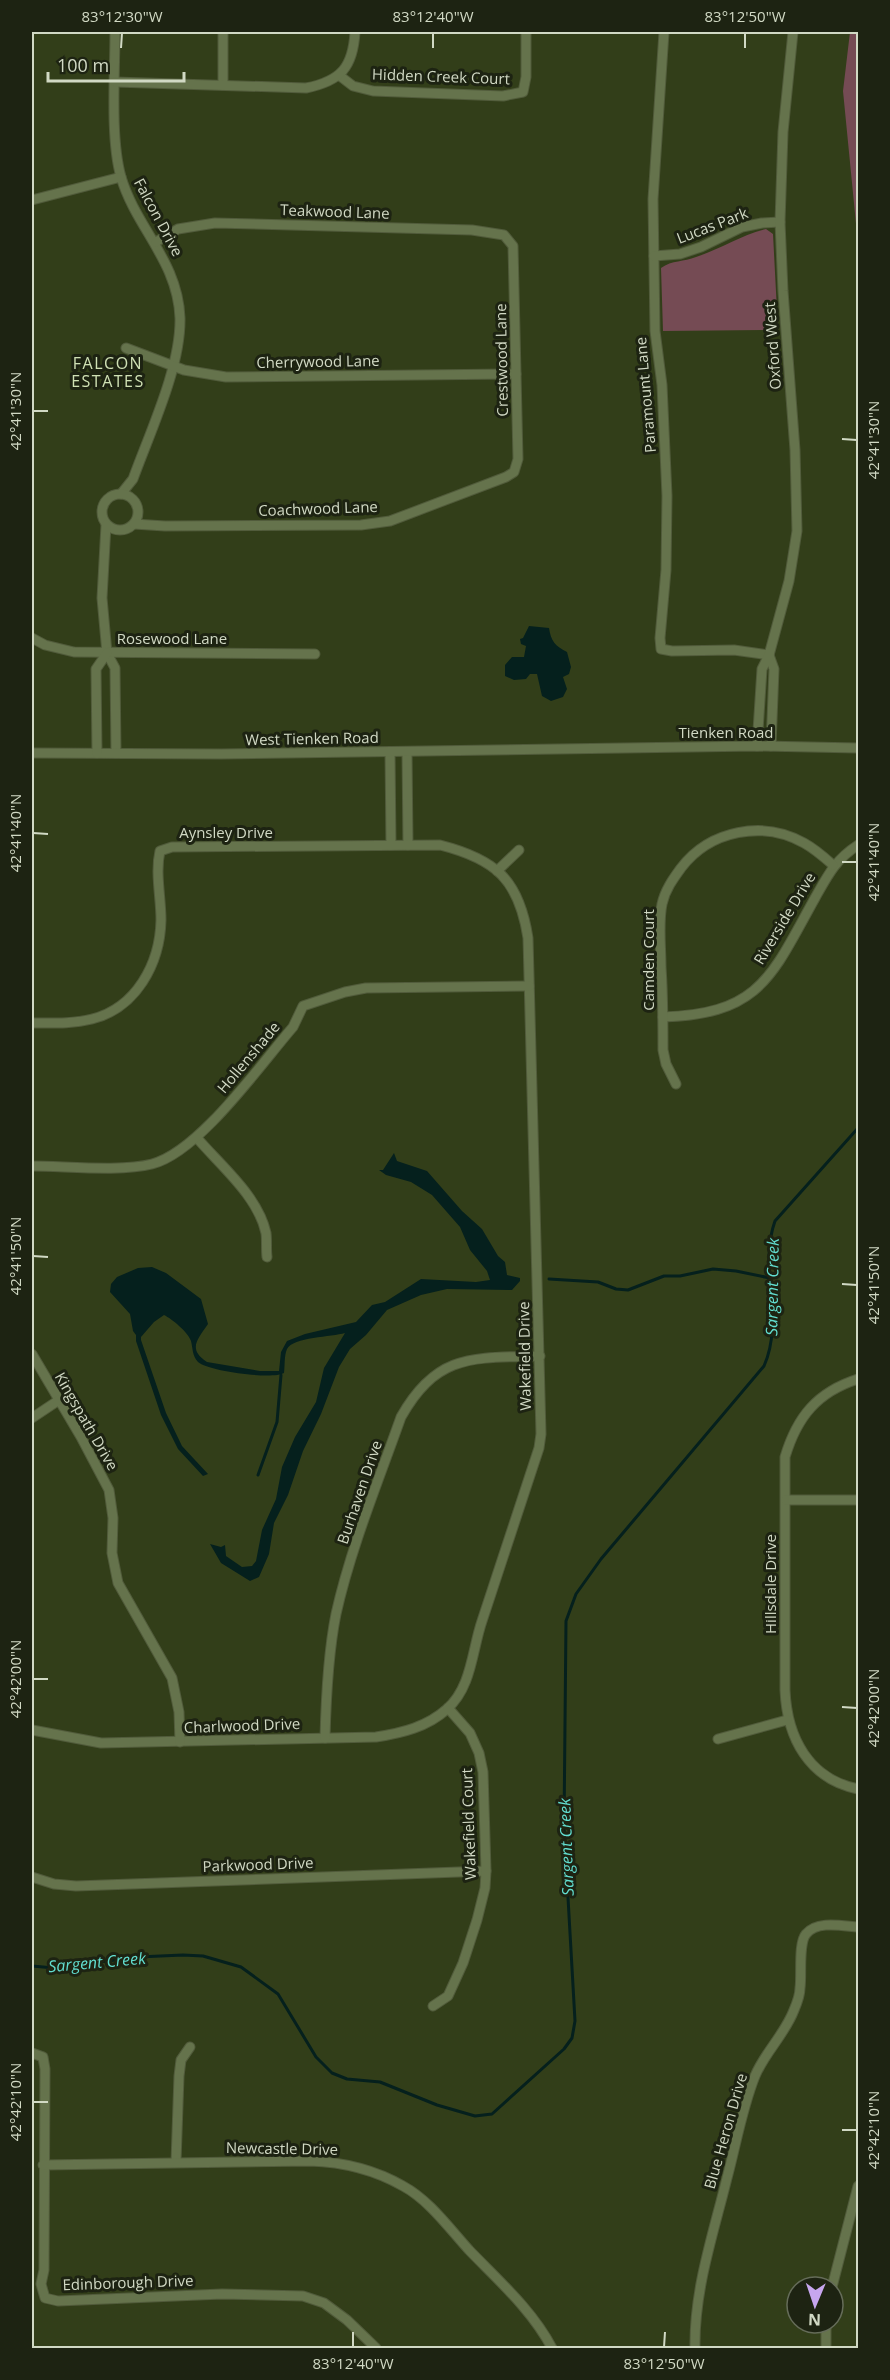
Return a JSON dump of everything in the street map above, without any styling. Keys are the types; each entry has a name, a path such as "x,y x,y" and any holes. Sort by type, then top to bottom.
{"street":[{"name":"Falcon Drive","path":"115,32 116,141 121,177 140,219 156,242 171,274 179,304 179,336 174,365 133,478 121,494"},
{"path":"223,32 223,85"},
{"path":"115,82 306,88 322,85 340,76 354,50 355,32"},
{"name":"Paramount Lane","path":"664,32 653,199 655,331 662,385 667,496 666,570 661,649 672,651 734,650 769,655"},
{"name":"Oxford West","path":"757,746 762,669 769,655 794,561 797,531 795,450 780,222 783,132 793,32"},
{"name":"Hidden Creek Court","path":"340,76 353,86 373,90 503,96 523,92 526,77 526,34"},
{"path":"32,200 121,177"},
{"name":"Lucas Park","path":"654,256 680,254 701,247 742,227 780,222"},
{"name":"Teakwood Lane","path":"156,242 178,229 215,223 480,231 504,235 513,246"},
{"name":"Crestwood Lane","path":"513,246 518,459 514,472"},
{"name":"Cherrywood Lane","path":"126,348 200,375 226,377 516,374"},
{"name":"Coachwood Lane","path":"134,524 150,523 165,526 361,525 390,521 514,472"},
{"name":"Falcon Drive","path":"133,478 133,500"},
{"path":"116,753 115,668 107,653 102,598 106,525 101,514 105,502 121,494 133,500 138,512 150,523"},
{"path":"106,550 121,531 134,524 138,512"},
{"path":"106,525 121,531"},
{"name":"Rosewood Lane","path":"32,638 45,645 74,652 315,654"},
{"path":"97,753 96,669 107,653"},
{"name":"Oxford West","path":"769,655 774,669 771,746"},
{"name":"Tienken Road","path":"593,749 757,746 858,748"},
{"name":"West Tienken Road","path":"32,753 593,749"},
{"path":"390,752 391,845"},
{"path":"407,752 408,845"},
{"name":"Camden Court","path":"676,1084 666,1064 663,1050 660,916 668,888 689,858 720,837 752,831 786,836 803,843 833,865"},
{"name":"Aynsley Drive","path":"32,1023 72,1023 94,1018 117,1008 134,994 153,964 158,946 161,921 157,863 160,851 172,847 440,845 469,853 490,864 497,871"},
{"name":"Riverside Drive","path":"663,1017 712,1012 747,998 759,988 782,957 833,865 858,845"},
{"path":"497,871 519,850"},
{"name":"Wakefield Drive","path":"448,1708 462,1686 474,1660 480,1625 539,1448 541,1434 528,938 525,918 518,900 497,871"},
{"name":"Hollenshade","path":"32,1166 131,1167 151,1164 168,1158 197,1138 292,1027 303,1006 345,992 366,988 529,986"},
{"path":"197,1138 244,1192 259,1213 266,1234 267,1257"},
{"name":"Kingspath Drive","path":"32,1354 109,1490 113,1518 112,1553 118,1583 172,1678 179,1712 180,1742"},
{"name":"Burhaven Drive","path":"325,1738 326,1700 336,1617 344,1582 401,1417 413,1395 427,1380 445,1368 466,1360 540,1356"},
{"name":"Hillsdale Drive","path":"858,1379 832,1390 806,1412 790,1441 785,1457 787,1720 795,1741 813,1764 837,1782 858,1789"},
{"path":"32,1418 59,1400"},
{"path":"786,1500 858,1500"},
{"name":"Charlwood Drive","path":"32,1730 101,1743 376,1737 401,1733 424,1725 448,1708"},
{"name":"Wakefield Court","path":"433,2006 448,1996 460,1970 477,1920 485,1888 486,1871 483,1772 479,1753 470,1733 448,1708"},
{"path":"718,1739 787,1720"},
{"name":"Parkwood Drive","path":"32,1877 54,1884 76,1886 486,1871"},
{"name":"Blue Heron Drive","path":"695,2349 700,2281 744,2113 755,2076 784,2032 795,2009 800,1991 801,1949 805,1935 813,1928 826,1925 858,1927"},
{"path":"176,2162 179,2076 181,2060 190,2047"},
{"name":"Edinborough Drive","path":"32,2053 43,2057 45,2068 44,2270 41,2284 45,2298 58,2301 222,2294 303,2296 324,2303 347,2320 376,2349"},
{"name":"Newcastle Drive","path":"43,2165 324,2161 359,2168 416,2193 530,2313 552,2349"},
{"path":"835,2275 858,2186"}],"shaded area":[{"path":"850,32 858,32 858,352 856,352 857,234 843,91"},
{"path":"766,229 773,234 778,330 663,331 661,268 692,259"}],"water":[{"path":"529,626 549,628 554,643 567,652 571,667 569,674 563,677 567,689 563,697 551,701 542,696 537,674 530,674 526,679 514,680 505,676 505,665 512,657 524,657 526,646 521,644 520,639 523,638"},
{"path":"394,1153 397,1161 427,1171 462,1211 482,1229 498,1256 505,1262 507,1275 520,1278 520,1281 512,1290 447,1289 421,1295 387,1310 366,1335 350,1349 339,1367 321,1414 303,1451 288,1495 274,1523 269,1554 259,1577 250,1581 221,1563 210,1544 221,1547 225,1545 226,1556 242,1567 252,1566 256,1561 262,1530 276,1499 282,1467 295,1437 316,1402 324,1368 345,1333 313,1338 291,1345 287,1349 284,1373 267,1376 226,1371 204,1365 196,1359 187,1334 171,1319 164,1315 154,1322 141,1340 166,1413 182,1446 208,1474 203,1476 178,1449 161,1415 136,1341 130,1314 110,1292 111,1284 117,1277 138,1268 152,1267 166,1273 201,1299 208,1324 196,1344 197,1353 201,1357 207,1362 260,1371 279,1371 281,1352 287,1341 305,1334 356,1322 372,1305 385,1302 421,1279 476,1282 490,1280 487,1271 470,1250 460,1227 432,1195 411,1182 386,1175 379,1170 383,1170"}],"waterway":[{"name":"Sargent Creek","path":"32,1966 54,1968 138,1957 183,1955 203,1956 241,1967 278,1994 316,2057 332,2073 347,2079 380,2082 437,2105 475,2116 492,2114 564,2049 572,2038 575,2021 564,1827 566,1621 576,1594 601,1559 764,1366 770,1348 772,1330 769,1257 775,1221 858,1128"},
{"path":"549,1279 598,1282 616,1289 628,1290 664,1276 680,1276 713,1269 770,1278"},
{"path":"258,1475 277,1422 281,1375"}],"district":[{"name":"FALCON ESTATES","path":"108,372"}]}
